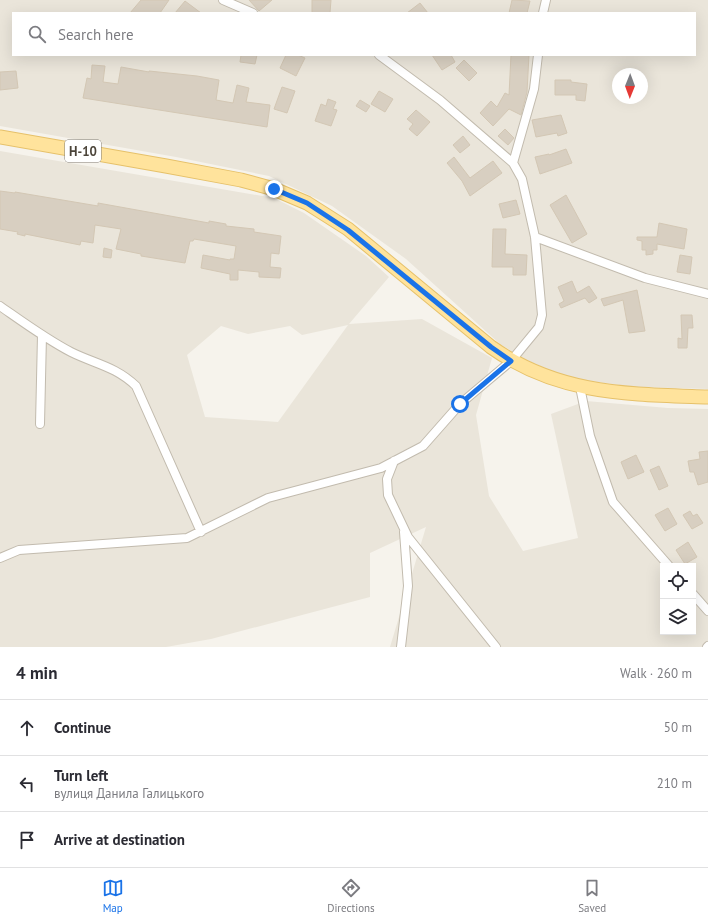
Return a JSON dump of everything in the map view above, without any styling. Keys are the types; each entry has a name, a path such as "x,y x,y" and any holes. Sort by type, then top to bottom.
{"main road":[{"name":"Н-10","path":"0,137 241,180 274,189 307,203 348,230 491,347 511,361 558,381 580,387 639,395 708,397"}],"street":[{"path":"223,0 251,12"},
{"path":"543,12 546,0"},
{"path":"0,558 19,550 187,538 268,498 382,468 423,446 460,404 511,361 539,327 542,315 534,237 522,179 513,164 440,100 380,56"},
{"path":"513,164 534,89 538,56"},
{"path":"534,237 645,278 708,294"},
{"path":"0,306 42,335 72,352 123,374 136,386 144,400 175,477 201,532"},
{"path":"40,424 42,335"},
{"path":"580,387 590,436 613,502 666,563"},
{"path":"394,461 386,479 388,495 408,537 496,647"},
{"path":"401,647 408,586 404,528"},
{"path":"696,597 708,611"}],"shaded area":[{"path":"0,0 708,0 708,389 634,387 568,378 522,358 500,344 406,259 332,206 269,176 176,157 0,126"},
{"path":"0,151 274,198 304,213 366,256 389,277 349,324 422,319 492,358 476,415 489,496 523,551 578,538 551,414 586,401 668,408 708,409 708,647 390,647 426,527 370,553 370,597 211,639 166,647 0,647","holes":["348,325 278,422 205,417 187,355 221,326 248,334 290,326 302,335"]}],"building":[{"path":"141,0 169,0 161,12 131,12"},
{"path":"249,0 272,0 259,11"},
{"path":"312,0 331,0 330,12 312,12"},
{"path":"512,0 530,1 527,12 509,12"},
{"path":"185,1 200,12 176,12"},
{"path":"420,3 427,12 408,12"},
{"path":"241,56 257,56 255,64 240,62"},
{"path":"286,56 300,56 305,58 296,76 280,68"},
{"path":"433,56 452,56 455,62 442,70"},
{"path":"511,56 529,56 527,92 521,115 509,109 493,126 480,113 491,101 497,107 505,93 509,95"},
{"path":"464,60 477,73 469,81 456,68"},
{"path":"92,65 105,66 103,82 118,84 121,67 149,72 197,76 219,80 216,100 233,103 237,85 249,88 246,102 270,105 267,127 83,98 87,78 91,79"},
{"path":"16,71 18,88 0,90 0,72"},
{"path":"555,80 571,80 571,82 587,84 585,101 576,100 576,95 555,95"},
{"path":"282,87 295,91 287,113 274,109"},
{"path":"379,91 393,99 385,112 371,104"},
{"path":"328,99 336,102 333,109 337,110 331,126 315,121 321,104 326,106"},
{"path":"360,100 370,106 366,112 356,106"},
{"path":"416,110 430,122 417,136 409,129 413,124 407,119"},
{"path":"561,115 567,133 558,136 557,133 536,137 532,120"},
{"path":"505,129 514,138 508,145 498,136"},
{"path":"463,136 470,145 460,153 453,145"},
{"path":"566,149 572,163 540,174 535,157 549,155"},
{"path":"454,157 470,178 493,161 502,173 470,196 462,181 447,163"},
{"path":"0,191 15,192 98,206 98,203 209,223 209,221 226,224 226,226 254,229 254,232 281,236 279,254 271,253 270,267 281,268 280,278 259,277 259,272 238,270 238,280 230,280 230,274 201,268 203,255 230,260 234,259 236,246 194,239 193,241 190,241 185,263 141,256 141,254 116,249 121,229 95,225 93,243 81,241 80,245 25,234 25,236 17,234 18,232 0,229"},
{"path":"566,195 587,234 572,243 550,205"},
{"path":"516,200 520,214 503,218 499,204"},
{"path":"659,223 687,229 684,249 657,244 657,250 653,250 653,254 646,255 646,250 642,250 642,241 637,240 637,237 657,237"},
{"path":"493,229 506,229 505,254 527,255 526,275 513,275 513,267 492,267"},
{"path":"104,248 112,250 111,258 103,257"},
{"path":"680,255 692,257 690,274 677,272"},
{"path":"572,281 577,293 589,286 597,298 589,303 585,298 561,308 559,304 564,301 558,287"},
{"path":"637,290 645,331 629,333 623,300 604,306 601,299"},
{"path":"681,315 692,315 693,328 688,328 687,348 678,348 678,338 682,339"},
{"path":"708,451 708,482 698,485 694,472 690,472 688,461 700,459 699,452"},
{"path":"636,455 644,472 628,479 621,462"},
{"path":"659,466 668,486 659,490 650,470"},
{"path":"668,508 677,524 665,531 655,515"},
{"path":"690,511 693,516 697,514 703,523 692,529 683,515"},
{"path":"688,542 697,557 684,563 676,550"}],"route":[{"path":"274,189 307,203 348,230 491,347 511,361 460,404"}]}
